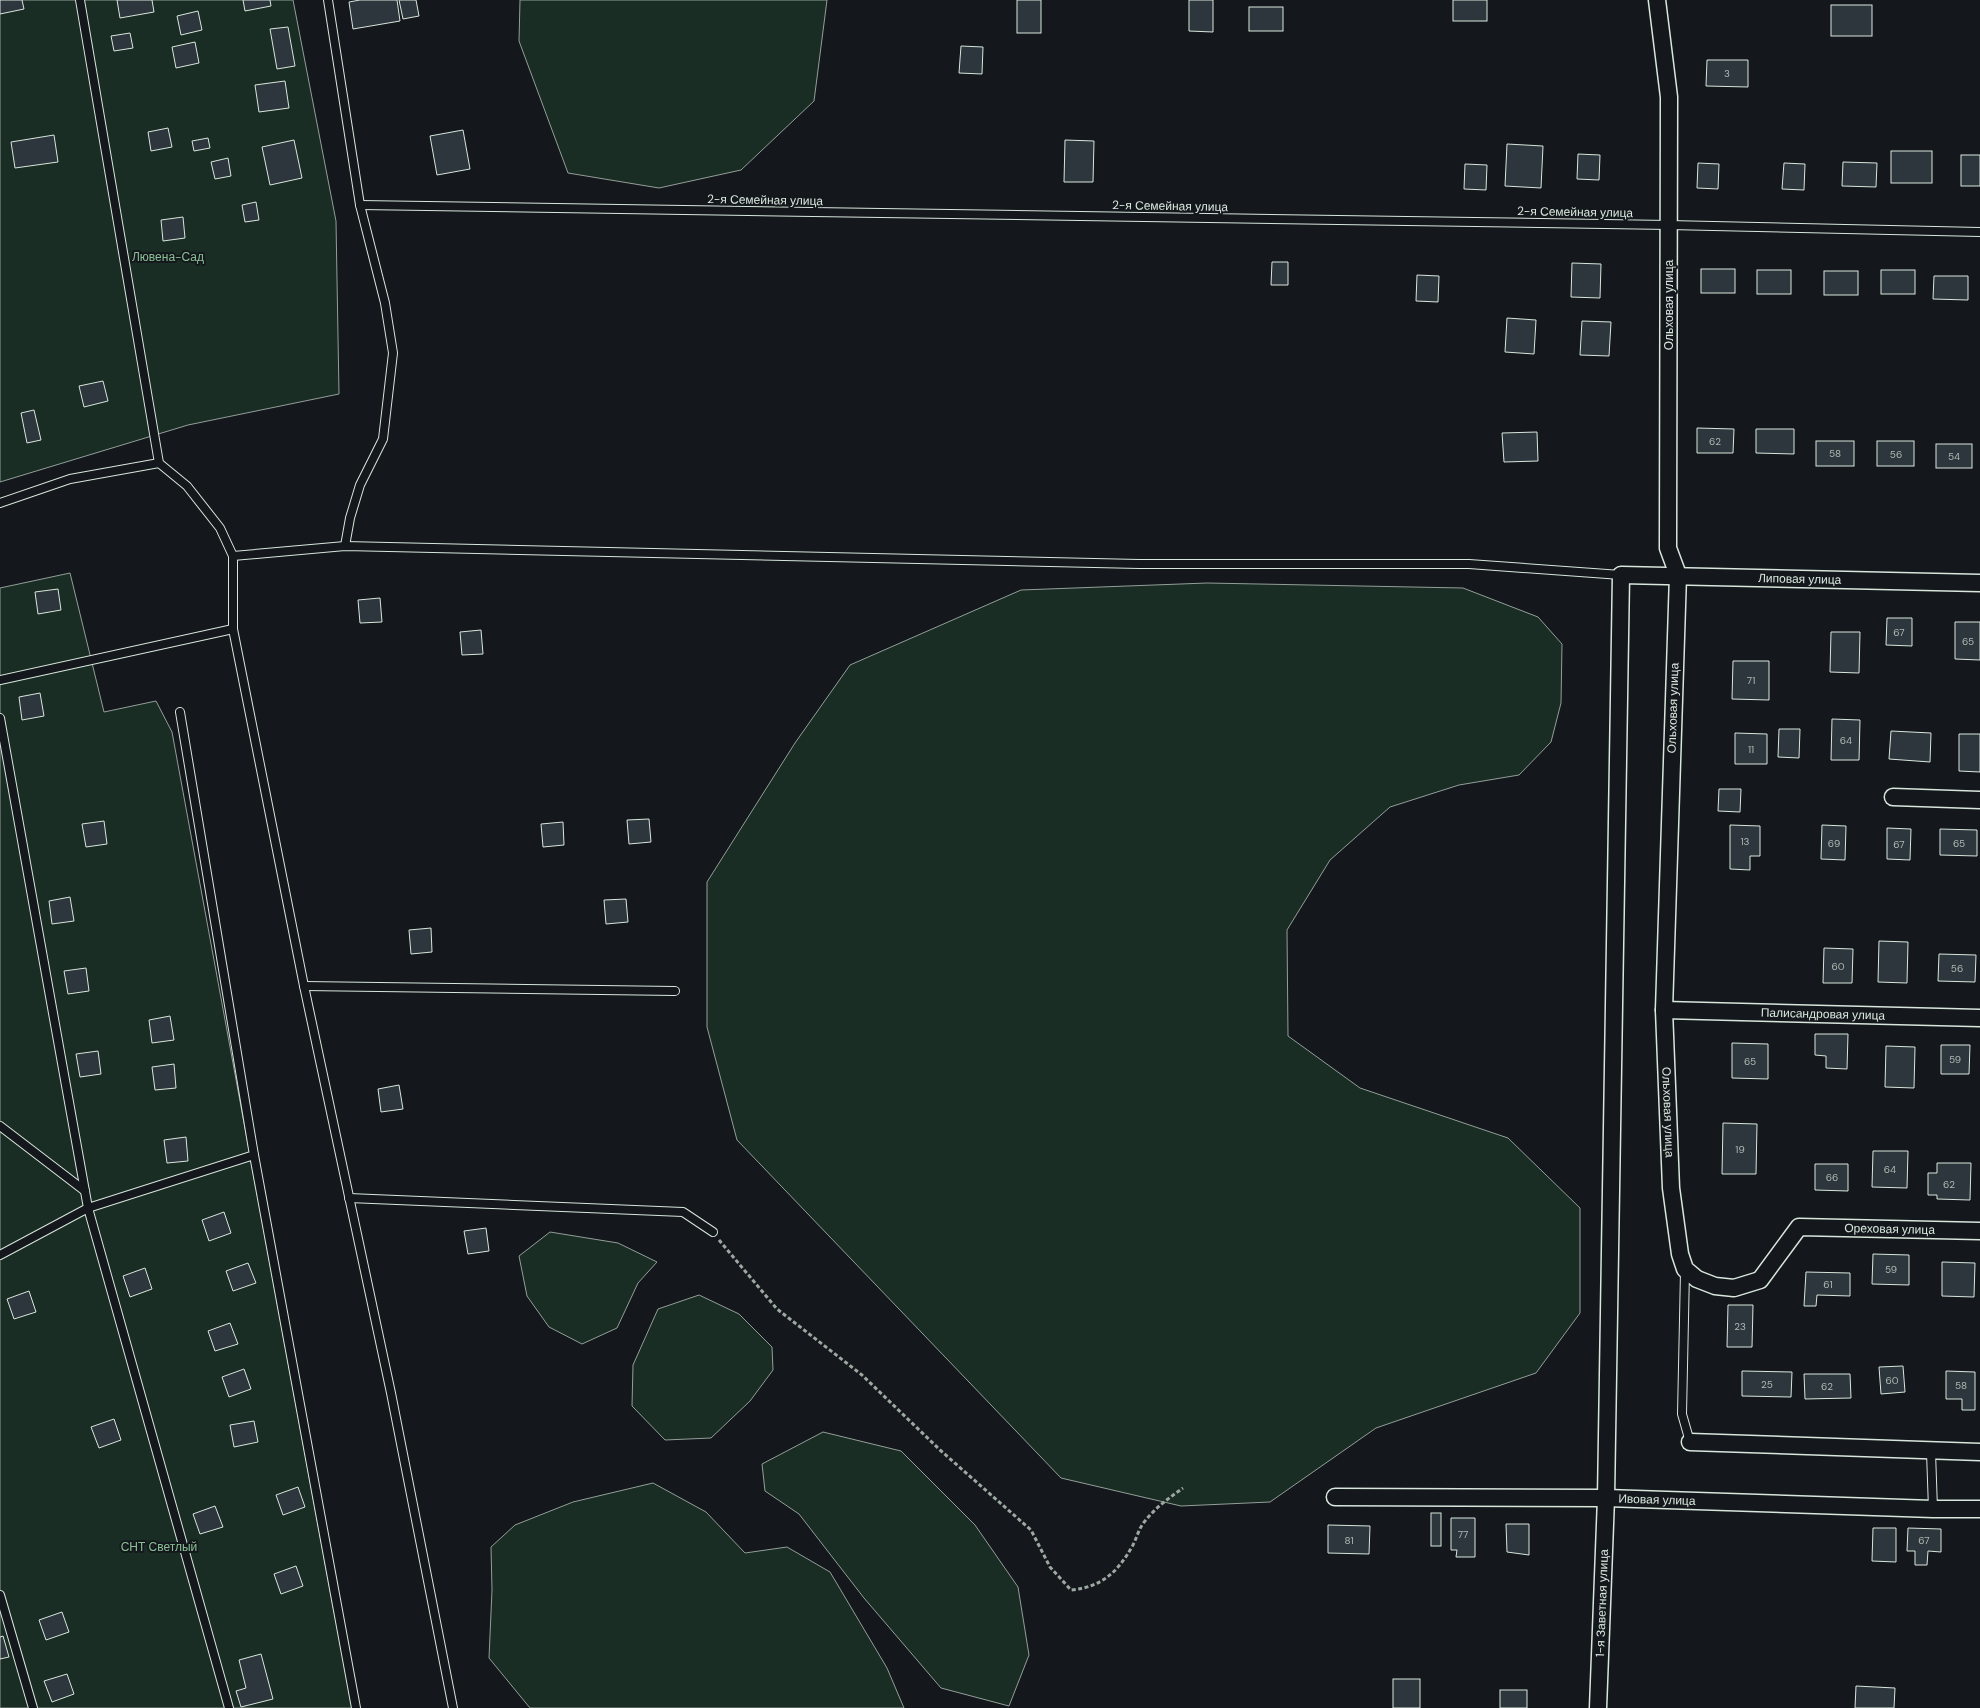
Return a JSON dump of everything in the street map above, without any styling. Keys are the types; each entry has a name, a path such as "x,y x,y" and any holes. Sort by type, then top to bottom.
{"street":[{"name":"Ольховая улица","path":"1657,0 1669,97 1668,548 1678,575 1664,1010 1671,1188 1680,1254 1685,1269"},
{"name":"Липовая улица","path":"1621,575 1980,584"},
{"name":"1-я Заветная улица","path":"1598,1708 1606,1498 1621,575"},
{"path":"1893,797 1980,800"},
{"name":"Палисандровая улица","path":"1664,1010 1980,1018"},
{"name":"Ореховая улица","path":"1685,1269 1698,1279 1715,1286 1734,1288 1753,1284 1760,1280 1799,1227 1980,1231"},
{"path":"1690,1442 1931,1452 1980,1452"},
{"name":"Ивовая улица","path":"1335,1497 1606,1498 1980,1509"}],"lane":[{"path":"80,0 159,463 187,486 220,528 233,556 233,629 304,986 391,1393 452,1708"},
{"path":"328,0 360,205 385,303 393,353 383,439 360,485 350,518 345,546"},
{"name":"2-я Семейная улица","path":"360,205 1669,225 1980,232"},
{"path":"0,503 70,479 159,463"},
{"path":"233,556 345,546 1138,564 1469,564 1621,575"},
{"path":"0,680 233,629"},
{"path":"180,712 254,1156 356,1708"},
{"path":"0,718 88,1208 229,1708"},
{"path":"304,986 675,991"},
{"path":"0,1126 85,1191"},
{"path":"0,1254 88,1208 254,1156"},
{"path":"349,1198 683,1212 713,1232"},
{"path":"1685,1269 1682,1414 1690,1442"},
{"path":"1931,1452 1933,1509"},
{"path":"0,1595 33,1708"}],"path":[{"path":"713,1232 777,1309 862,1375 940,1450 1031,1530 1050,1567 1071,1590 1089,1588 1113,1574 1133,1545 1145,1521 1157,1507 1183,1488"}],"green space":[{"name":"Лювена-Сад","path":"0,0 293,0 336,221 339,394 188,425 0,482"},
{"path":"520,0 827,0 814,101 741,170 659,188 568,173 519,41"},
{"name":"СНТ Светлый","path":"70,573 104,712 156,701 172,732 335,1617 358,1708 0,1708 0,588"},
{"path":"1207,583 1463,588 1538,617 1562,644 1561,703 1551,742 1519,775 1459,785 1390,807 1330,860 1287,930 1288,1036 1360,1088 1508,1138 1580,1208 1580,1313 1536,1373 1376,1428 1270,1502 1181,1506 1061,1478 737,1140 707,1027 707,882 795,743 850,665 1021,590"},
{"path":"550,1232 618,1243 657,1262 638,1283 617,1328 582,1344 549,1327 527,1296 519,1256"},
{"path":"699,1295 739,1314 772,1347 773,1370 750,1401 711,1438 665,1440 632,1406 633,1365 658,1309"},
{"path":"823,1432 901,1451 975,1525 1018,1587 1029,1655 1009,1706 941,1688 864,1598 799,1514 765,1491 762,1464"},
{"path":"653,1483 706,1512 745,1553 787,1547 830,1572 887,1668 904,1708 530,1708 489,1658 492,1590 491,1547 515,1525 573,1502"}],"building":[{"path":"0,0 22,0 24,9 0,14"},
{"path":"117,0 152,0 154,12 120,18"},
{"path":"243,0 270,0 271,6 245,11"},
{"path":"360,0 397,0 400,21 353,29 349,2"},
{"path":"399,0 416,0 419,16 403,19"},
{"path":"1017,0 1041,0 1041,33 1017,33"},
{"path":"1189,0 1213,0 1213,32 1189,31"},
{"path":"1453,0 1487,0 1487,21 1453,21"},
{"path":"1831,5 1872,5 1872,36 1831,36"},
{"path":"1249,7 1283,7 1283,31 1249,31"},
{"path":"198,11 202,30 181,35 177,16"},
{"path":"288,27 295,66 277,69 270,29"},
{"path":"130,33 133,48 114,51 111,36"},
{"path":"195,42 199,63 176,68 172,47"},
{"path":"961,46 983,47 982,74 959,73"},
{"path":"1707,60 1748,60 1748,87 1706,86"},
{"path":"285,81 289,108 259,112 255,85"},
{"path":"168,128 172,147 151,151 148,132"},
{"path":"463,130 470,169 437,175 430,136"},
{"path":"54,135 58,162 15,168 11,142"},
{"path":"208,138 210,148 194,151 192,141"},
{"path":"294,140 302,178 270,185 262,147"},
{"path":"1065,140 1094,141 1093,182 1064,182"},
{"path":"1507,144 1543,146 1541,188 1505,186"},
{"path":"1891,151 1932,151 1932,183 1891,183"},
{"path":"1578,154 1600,155 1599,180 1577,179"},
{"path":"1961,155 1980,155 1980,186 1961,186"},
{"path":"228,158 231,176 215,179 211,162"},
{"path":"1843,162 1877,163 1876,187 1842,186"},
{"path":"1698,163 1719,164 1718,189 1697,188"},
{"path":"1784,163 1805,164 1804,190 1782,189"},
{"path":"1465,164 1487,165 1486,190 1464,189"},
{"path":"256,202 259,220 245,222 242,205"},
{"path":"183,217 185,238 163,241 161,220"},
{"path":"1272,262 1288,262 1288,285 1271,285"},
{"path":"1572,263 1601,264 1600,298 1571,297"},
{"path":"1701,269 1735,269 1735,293 1701,293"},
{"path":"1757,270 1791,270 1791,294 1757,294"},
{"path":"1881,270 1915,270 1915,294 1881,294"},
{"path":"1824,271 1858,271 1858,295 1824,295"},
{"path":"1417,275 1439,276 1438,302 1416,301"},
{"path":"1934,276 1968,276 1968,300 1933,299"},
{"path":"1507,318 1536,320 1534,354 1505,352"},
{"path":"1582,321 1611,322 1609,356 1580,355"},
{"path":"103,381 108,401 84,407 79,386"},
{"path":"34,410 41,440 27,443 21,413"},
{"path":"1697,428 1734,429 1733,453 1697,453"},
{"path":"1756,429 1794,429 1794,454 1756,453"},
{"path":"1537,432 1538,461 1504,462 1502,433"},
{"path":"1816,441 1854,441 1854,466 1816,466"},
{"path":"1877,441 1914,441 1914,466 1877,466"},
{"path":"1936,444 1972,444 1972,468 1936,468"},
{"path":"58,589 61,610 38,614 35,592"},
{"path":"380,598 382,622 360,623 358,600"},
{"path":"1887,618 1912,618 1912,646 1886,645"},
{"path":"1955,622 1980,622 1980,660 1955,659"},
{"path":"481,630 483,654 462,655 460,632"},
{"path":"1831,632 1860,632 1859,673 1830,672"},
{"path":"1733,661 1769,661 1769,700 1732,699"},
{"path":"40,693 44,716 22,720 19,697"},
{"path":"1832,719 1860,720 1859,760 1831,760"},
{"path":"1779,729 1800,729 1799,758 1778,757"},
{"path":"1891,731 1931,733 1930,762 1889,759"},
{"path":"1735,733 1767,734 1767,764 1735,764"},
{"path":"1959,734 1980,734 1980,772 1959,771"},
{"path":"1719,789 1741,789 1740,812 1718,811"},
{"path":"649,819 651,842 629,844 627,820"},
{"path":"104,821 107,844 86,847 82,824"},
{"path":"563,822 564,845 543,847 541,824"},
{"path":"1730,825 1760,826 1760,856 1750,856 1750,870 1730,869"},
{"path":"1822,825 1846,826 1845,860 1821,859"},
{"path":"1887,828 1911,829 1910,860 1887,859"},
{"path":"1940,829 1977,830 1977,856 1940,855"},
{"path":"70,897 74,921 52,924 49,901"},
{"path":"626,899 628,922 606,924 604,900"},
{"path":"431,928 432,952 411,954 409,930"},
{"path":"1879,941 1908,942 1907,983 1878,982"},
{"path":"1824,948 1853,949 1852,983 1823,983"},
{"path":"1939,954 1976,955 1975,982 1938,981"},
{"path":"86,968 89,991 68,994 64,971"},
{"path":"170,1016 174,1040 152,1043 149,1020"},
{"path":"1815,1034 1848,1034 1847,1069 1826,1068 1826,1056 1815,1055"},
{"path":"1732,1043 1768,1044 1768,1079 1732,1078"},
{"path":"1941,1045 1970,1045 1969,1074 1941,1074"},
{"path":"1886,1046 1915,1047 1914,1088 1885,1087"},
{"path":"98,1051 101,1074 80,1077 76,1054"},
{"path":"174,1064 176,1088 155,1090 152,1067"},
{"path":"399,1085 403,1109 381,1112 378,1089"},
{"path":"1723,1123 1757,1124 1756,1174 1722,1174"},
{"path":"186,1137 188,1161 167,1163 164,1140"},
{"path":"1873,1151 1908,1151 1907,1188 1872,1187"},
{"path":"1937,1163 1971,1163 1970,1200 1937,1199 1937,1195 1928,1195 1928,1173 1937,1173"},
{"path":"1815,1164 1848,1164 1848,1191 1815,1190"},
{"path":"224,1212 231,1233 209,1241 202,1220"},
{"path":"486,1228 489,1251 468,1254 464,1231"},
{"path":"1873,1254 1909,1255 1909,1285 1872,1284"},
{"path":"1942,1262 1975,1263 1974,1297 1942,1296"},
{"path":"248,1263 256,1283 233,1291 226,1271"},
{"path":"145,1268 152,1289 130,1297 123,1276"},
{"path":"1806,1272 1850,1273 1850,1296 1817,1295 1816,1306 1804,1306"},
{"path":"29,1291 36,1312 14,1319 7,1299"},
{"path":"1728,1305 1753,1305 1752,1347 1727,1347"},
{"path":"230,1323 238,1344 215,1351 208,1331"},
{"path":"1903,1366 1905,1392 1881,1394 1879,1367"},
{"path":"244,1369 251,1389 229,1397 222,1377"},
{"path":"1742,1371 1792,1372 1791,1397 1742,1396"},
{"path":"1946,1371 1975,1372 1975,1410 1962,1410 1962,1399 1946,1399"},
{"path":"1804,1374 1850,1374 1851,1398 1805,1399"},
{"path":"114,1419 121,1440 99,1448 91,1427"},
{"path":"254,1421 258,1442 234,1447 230,1425"},
{"path":"298,1487 305,1507 283,1515 276,1495"},
{"path":"215,1506 223,1527 200,1534 193,1514"},
{"path":"1431,1513 1441,1513 1441,1546 1431,1546"},
{"path":"1451,1518 1475,1518 1475,1557 1456,1557 1457,1550 1451,1550"},
{"path":"1506,1524 1529,1524 1529,1555 1507,1552"},
{"path":"1328,1525 1370,1526 1369,1554 1328,1553"},
{"path":"1873,1528 1896,1528 1896,1562 1872,1561"},
{"path":"1908,1528 1941,1529 1941,1552 1928,1551 1927,1565 1915,1565 1915,1551 1907,1551"},
{"path":"296,1566 303,1586 281,1594 274,1574"},
{"path":"62,1612 69,1632 46,1640 39,1620"},
{"path":"3,1636 9,1657 0,1659 0,1637"},
{"path":"261,1654 273,1699 241,1707 236,1691 246,1688 239,1660"},
{"path":"67,1674 74,1694 52,1702 44,1681"},
{"path":"1393,1679 1420,1679 1420,1708 1393,1708"},
{"path":"1856,1686 1895,1688 1894,1708 1855,1708"},
{"path":"1500,1690 1527,1690 1527,1708 1500,1708"}]}
